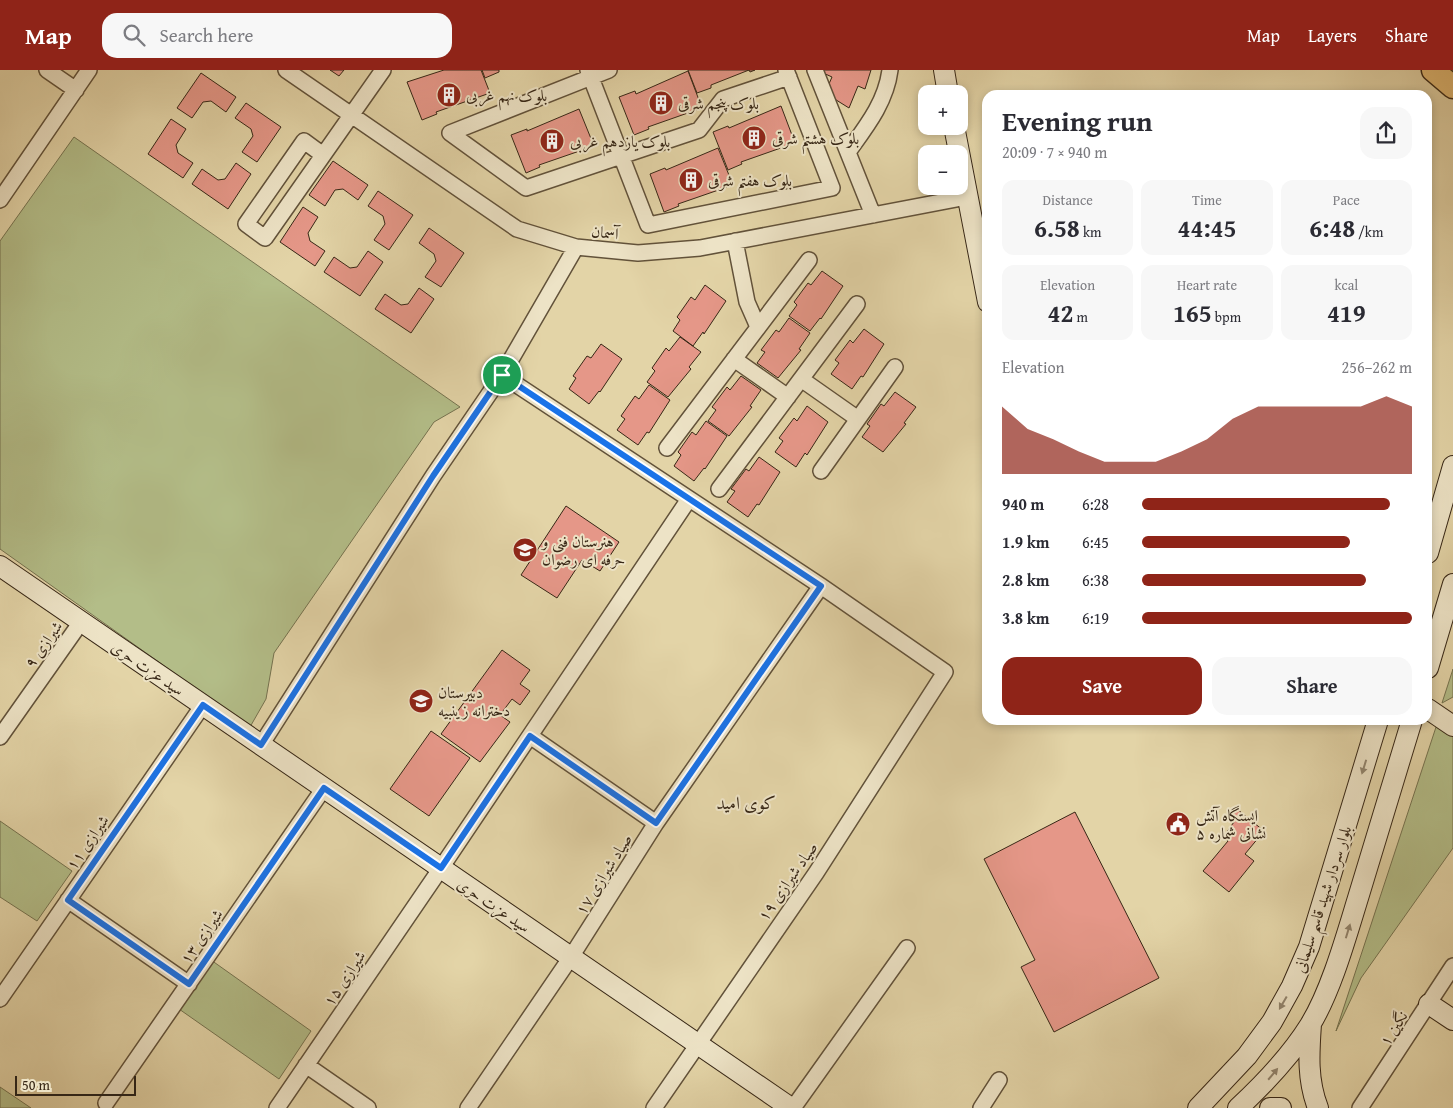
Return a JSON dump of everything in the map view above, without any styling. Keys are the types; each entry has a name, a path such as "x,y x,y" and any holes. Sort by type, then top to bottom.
{"main road":[{"path":"1433,70 1453,87"}],"street":[{"path":"47,70 76,90"},
{"path":"0,200 90,70"},
{"name":"آسمان","path":"286,70 517,229 576,247 638,253 700,248 967,197"},
{"path":"323,154 304,141 246,224 265,238 383,70"},
{"path":"590,74 622,156 648,225 832,188 788,74 723,99 699,130 622,156 526,188 450,133 590,74 609,70"},
{"path":"815,70 872,215"},
{"path":"848,152 871,121 888,86 890,70"},
{"path":"944,70 946,85"},
{"path":"956,135 982,272"},
{"path":"735,241 747,302 758,327"},
{"path":"261,745 429,482 502,375 576,247"},
{"path":"667,448 809,260"},
{"path":"719,489 857,304"},
{"path":"734,359 788,397"},
{"path":"821,471 895,367"},
{"path":"502,375 821,586"},
{"path":"801,379 858,419"},
{"path":"1432,539 1453,466"},
{"name":"شیرازی ۱۵","path":"276,1108 441,868 688,499"},
{"name":"سید عزت حری","path":"0,566 697,1045 792,1108"},
{"path":"1432,655 1453,584"},
{"name":"صیاد شیرازی ۱۹","path":"654,1108 816,873 945,672 821,586"},
{"name":"صیاد شیرازی ۱۷","path":"468,1108 571,957 656,823 821,586"},
{"name":"شیرازی ۹","path":"0,737 81,622"},
{"name":"شیرازی ۱۱","path":"0,999 203,705"},
{"path":"1432,712 1453,726"},
{"name":"بلوار سردار شهید قاسم سلیمانی","path":"1198,1108 1247,1056 1272,1022 1292,986 1309,947 1376,725"},
{"name":"بلوار سردار شهید قاسم سلیمانی","path":"1238,1108 1277,1069 1311,1024 1345,941 1410,725"},
{"path":"530,736 656,823"},
{"name":"شیرازی ۱۳","path":"106,1103 324,788"},
{"path":"68,900 189,984"},
{"path":"792,1108 906,948"},
{"name":"نگین ۱","path":"1360,1108 1453,966"},
{"path":"1429,1004 1453,1020"},
{"path":"1311,1024 1308,1058 1310,1084 1318,1108"},
{"path":"306,1065 368,1108"},
{"path":"980,1108 999,1080"},
{"path":"1270,1108 1281,1108"}],"green space":[{"path":"74,137 460,407 434,422 274,653 266,699 250,727 0,549 0,241"},
{"path":"1453,669 1453,697 1442,703"},
{"path":"1438,721 1453,732 1453,848 1361,978 1336,1031"},
{"path":"0,821 72,871 37,921 0,897"},
{"path":"211,960 311,1031 279,1079 179,1009"},
{"path":"0,1087 31,1108 0,1108"}],"building":[{"path":"330,70 344,70 339,76"},
{"name":"بلوک نهم غربی","path":"444,70 481,70 490,93 436,112 437,114 422,120 407,82"},
{"path":"482,70 499,70 499,72 485,78"},
{"path":"688,70 749,70 711,85 711,88 697,93"},
{"path":"821,70 871,70 865,89 858,86 849,108 825,93 832,77 821,72"},
{"name":"بلوک پنجم شرقی","path":"688,71 702,108 648,127 649,129 634,135 619,97 635,91 636,94"},
{"path":"201,73 236,97 226,112 211,101 203,102 192,118 177,108"},
{"path":"246,103 281,127 257,162 242,152 253,136 251,129 235,118"},
{"name":"بلوک هشتم شرقی","path":"781,106 795,143 741,162 742,164 728,170 713,132 728,126 729,128"},
{"name":"بلوک یازدهم غربی","path":"579,109 594,146 539,165 540,167 526,173 511,135 527,129 527,131"},
{"path":"171,119 186,129 176,145 178,153 193,163 183,178 148,154"},
{"name":"بلوک هفتم شرقی","path":"718,148 733,185 678,204 679,206 664,212 650,174 665,168 666,170"},
{"path":"333,161 368,185 358,200 343,189 335,190 325,206 309,195"},
{"path":"236,163 251,174 228,209 192,184 202,169 218,180 225,179"},
{"path":"378,191 413,215 389,250 374,240 385,224 383,216 368,206"},
{"path":"303,207 318,217 308,233 310,241 325,251 315,266 280,242"},
{"path":"429,228 464,253 441,287 425,277 436,261 434,254 419,243"},
{"path":"368,251 383,262 360,296 324,272 334,257 350,268 357,267"},
{"path":"822,271 843,286 821,319 810,331 789,316 797,305 794,302 808,283 811,285"},
{"path":"705,285 726,301 704,334 703,332 693,346 673,331 680,320 677,317 691,297 695,300"},
{"path":"419,288 434,299 411,333 375,309 385,294 401,305 408,304"},
{"path":"789,318 810,333 799,349 801,350 778,378 757,363 765,352 761,350 776,330 779,332"},
{"path":"864,329 884,344 863,377 861,376 852,389 831,374 839,363 835,360 850,340 853,343"},
{"path":"680,337 701,352 689,367 691,369 668,397 647,382 655,371 652,368 666,348 669,351"},
{"path":"601,344 622,359 600,392 589,404 569,389 576,378 573,376 587,356 591,358"},
{"path":"741,376 761,390 750,406 752,407 729,436 708,421 716,410 712,407 727,387 730,390"},
{"path":"649,385 670,400 649,433 647,432 638,445 617,430 625,419 621,416 635,396 639,399"},
{"path":"895,392 916,407 904,423 906,424 883,452 862,437 870,426 867,424 881,404 884,406"},
{"path":"807,406 828,422 807,455 805,453 796,467 775,452 783,441 779,438 794,418 797,421"},
{"path":"706,421 727,436 705,469 694,481 674,466 681,455 678,452 692,432 696,435"},
{"path":"759,457 780,472 759,505 757,504 748,517 727,502 735,491 731,489 746,469 749,471"},
{"path":"566,506 619,542 600,571 582,560 557,598 521,575"},
{"path":"502,650 530,670 520,684 530,691 520,705 512,699 500,715 510,722 480,762 441,734"},
{"path":"431,731 470,758 429,816 390,789"},
{"path":"1237,809 1264,831 1245,854 1254,861 1229,892 1203,871 1228,841 1223,837 1234,822 1229,818"},
{"path":"1075,812 1159,978 1054,1032 1021,967 1035,960 984,859"}],"place":[{"name":"بلوک نهم غربی","path":"449,95"},
{"name":"بلوک پنجم شرقی","path":"661,103"},
{"name":"بلوک هشتم شرقی","path":"754,138"},
{"name":"بلوک یازدهم غربی","path":"552,141"},
{"name":"بلوک هفتم شرقی","path":"691,180"},
{"name":"هنرستان فنی و حرفه ای رضوان","path":"525,550"},
{"name":"دبیرستان دخترانه زینبیه","path":"421,701"},
{"name":"ایستگاه آتش نشانی شماره ۵","path":"1178,824"}],"district":[{"name":"کوی امید","path":"746,803"}],"route":[{"path":"502,375 821,586 656,823 530,736 441,868 324,788 189,984 68,900 203,705 261,745 433,476 502,375"}]}
